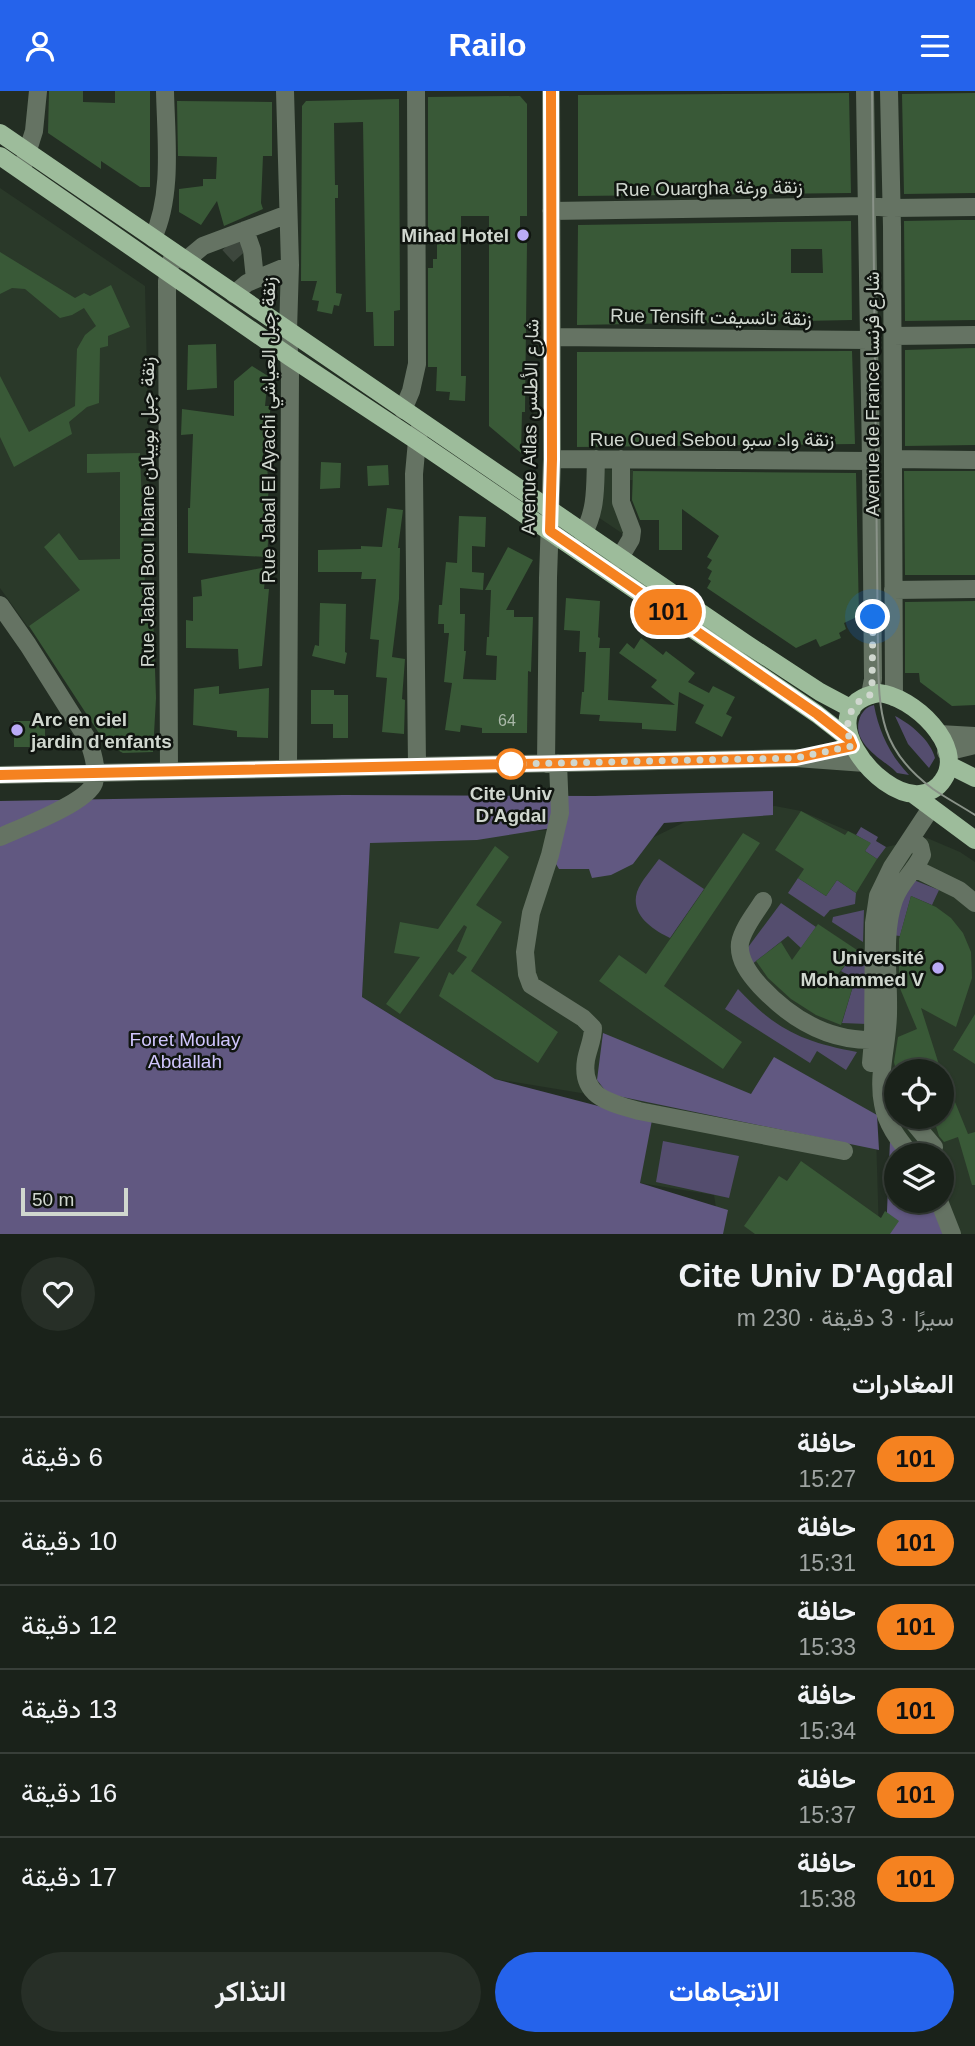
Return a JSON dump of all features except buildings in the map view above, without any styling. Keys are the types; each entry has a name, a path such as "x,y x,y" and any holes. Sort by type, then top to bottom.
{"main road":[{"path":"0,133 583,534 809,685 852,709"},
{"path":"0,156 290,357 817,714 851,743 865,764 975,840"},
{"path":"851,743 848,720 852,709 870,695 894,697 925,716 939,734 947,758 945,778 927,792 912,794"},
{"path":"947,758 975,778"}],"street":[{"path":"21,170 29,153 36,121 38,91"},
{"path":"153,238 162,218 166,198 165,91"},
{"name":"Rue Jabal El Ayachi زنقة جبل العياشي","path":"285,91 290,357 288,769"},
{"path":"403,410 415,378 417,350 416,91"},
{"name":"Avenue Atlas شارع الأطلس","path":"551,91 552,459 548,578 552,763 560,813 531,913 525,952 527,974 531,985 583,1017 593,1028 593,1039 586,1061 586,1080 593,1092 609,1102 639,1111 844,1151"},
{"name":"Avenue de France شارع فرنسا","path":"865,91 873,679 870,695"},
{"name":"Avenue de France شارع فرنسا","path":"889,91 894,697"},
{"name":"Rue Ouargha زنقة ورغة","path":"551,211 867,206 892,208"},
{"path":"892,208 975,207"},
{"path":"180,257 197,250 230,246 245,230 288,214"},
{"path":"245,230 252,250 255,274"},
{"path":"230,246 255,274"},
{"name":"Rue Jabal Bou Iblane زنقة جبل بويبلان","path":"169,771 168,273 180,257"},
{"path":"234,294 255,274 289,265"},
{"path":"893,336 975,335"},
{"name":"Rue Tensift زنقة تانسيفت","path":"552,337 869,340"},
{"path":"417,766 414,474 421,423"},
{"name":"Rue Oued Sebou زنقة واد سبو","path":"552,459 871,461"},
{"path":"583,534 595,503 596,459"},
{"path":"620,559 631,539 632,531 621,502 621,459"},
{"path":"894,459 975,460"},
{"path":"595,503 621,502"},
{"path":"893,590 975,589"},
{"path":"0,604 88,740 95,773 93,784 84,796 0,837"},
{"path":"939,734 975,736"},
{"path":"796,758 851,743"},
{"path":"947,758 975,745"},
{"path":"0,775 796,758 865,764"},
{"path":"871,1063 874,923 878,896 892,867 930,808"},
{"path":"902,1143 892,1130 883,1105 881,1084 888,1015 890,915 899,888 920,860 922,849 912,839"},
{"path":"914,867 959,890 975,903"},
{"path":"763,901 744,931 740,944 741,955 750,974 785,1010 808,1024 844,1038 873,1040"},
{"path":"919,1129 931,1143"},
{"path":"944,1213 952,1234"}],"shaded area":[{"path":"0,188 145,286 152,584 90,583 28,627 0,588"},
{"path":"588,469 633,470 633,480 623,480 634,520 638,520 638,544 586,509"},
{"path":"874,705 886,743 909,775 897,773 866,747 862,740 858,724 861,715"},
{"path":"895,716 914,728 929,745 935,758 929,768 908,744"},
{"path":"775,806 801,811 886,847 927,838 960,852 975,862 975,1234 941,1234 941,1213 954,1213 954,1143 901,1143 892,1129 954,1129 954,1059 884,1059 884,1115 875,1100 879,1234 720,1234 714,1195 640,1183 648,1104 495,1079 362,997 370,842 578,828 633,864 652,838 687,821"},
{"path":"861,827 878,837 876,841 886,847 877,859 865,851 870,843 856,835"},
{"path":"659,859 704,889 670,938 645,921 637,908 637,892"},
{"path":"901,875 939,890 932,905 911,896 900,936 883,934"},
{"path":"798,878 826,896 837,880 856,893 855,904 830,910 824,917 788,893"},
{"path":"781,903 816,927 801,948 788,936 751,965 743,954"},
{"path":"864,910 863,942 832,922 833,917"},
{"path":"857,950 865,956 867,1024 842,1023 853,986 858,981 841,971"},
{"path":"738,989 765,1015 792,1032 821,1044 857,1052 846,1070 817,1051 810,1063 725,1009"},
{"path":"663,1141 739,1156 729,1198 656,1182"}],"green space":[{"name":"Foret Moulay Abdallah","path":"773,791 773,815 664,823 633,864 611,875 592,878 589,869 559,869 553,859 552,828 477,840 370,843 362,997 495,1079 652,1120 640,1183 728,1210 723,1234 0,1234 0,801 343,795 595,796"},
{"path":"603,1033 751,1094 774,1057 877,1115 879,1150 608,1094 597,1080"},
{"path":"887,1213 937,1213 945,1234 886,1234"}],"tunnel":[{"path":"229,244 240,256"}],"tram line":[{"path":"872,91 878,654 882,713 886,729 902,760 933,789 975,815"}],"bus line":[{"name":"101","path":"0,775 796,758 852,746 849,739 834,726 550,531 551,91"}],"place":[{"name":"Mihad Hotel","path":"523,235"},
{"name":"Arc en ciel jardin d'enfants","path":"17,730"},
{"name":"Cite Univ D'Agdal","path":"511,764"},
{"name":"Université Mohammed V","path":"938,968"}],"route":[{"path":"511,764 796,758 852,746 847,733 849,714 857,703 870,695 872,686 873,617"}]}
